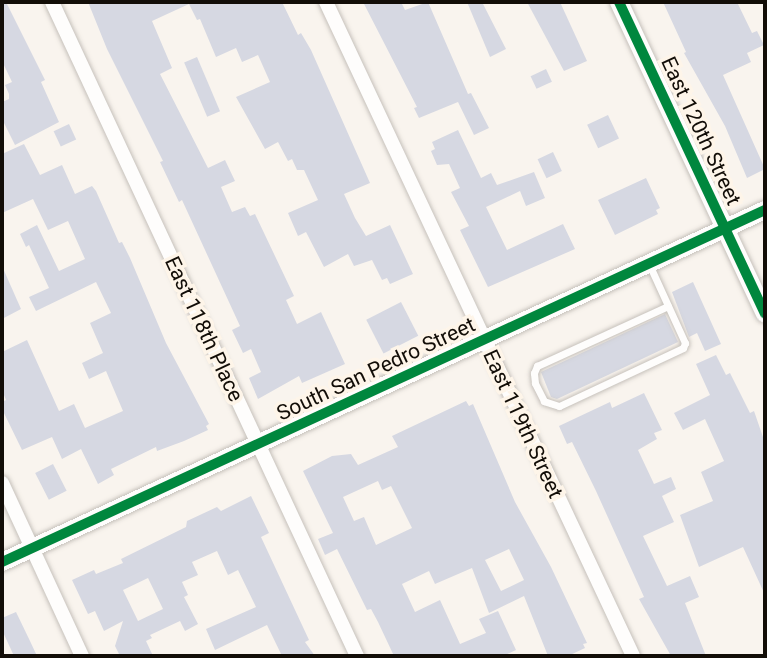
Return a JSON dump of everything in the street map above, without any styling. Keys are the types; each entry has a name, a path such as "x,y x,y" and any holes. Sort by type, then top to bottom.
{"street":[{"name":"East 118th Place","path":"52,2 357,656"},
{"name":"East 119th Street","path":"326,2 633,656"},
{"name":"East 120th Street","path":"620,2 765,314"},
{"name":"South San Pedro Street","path":"2,562 258,446 765,209"},
{"path":"2,483 82,656"}],"lane":[{"path":"649,263 685,343 683,348 559,406 544,401 535,383 534,373 537,366 668,306"}],"building":[{"path":"2,2 6,2 45,80 41,82 59,122 15,145 2,119 2,102 9,99 5,85 12,82 2,61"},
{"path":"88,2 282,2 298,35 301,33 311,50 370,183 344,194 355,218 366,236 390,225 413,274 390,284 387,278 382,280 372,260 354,266 348,254 324,267 306,232 298,236 288,213 318,200 304,170 297,170 292,159 288,161 278,142 265,149 236,97 270,82 258,55 242,62 236,48 216,57 200,19 197,20 189,4 152,21 172,68 160,74 208,168 225,160 235,181 221,187 232,212 245,207 250,216 255,214 294,296 286,300 297,324 321,312 345,364 302,383 299,376 258,399 249,378 261,372 251,349 243,353 232,330 240,326 182,200 179,202 160,162 163,161 107,49"},
{"path":"363,2 401,2 405,10 428,2 468,94 471,93 489,128 474,135 458,102 419,118 414,108 417,107"},
{"path":"467,2 482,2 506,49 490,57"},
{"path":"527,2 560,2 587,61 564,71"},
{"path":"663,2 737,2 752,33 757,31 764,45 747,53 751,62 723,75 765,169 747,178 725,126 684,53 686,52"},
{"path":"197,57 220,111 207,117 184,62"},
{"path":"546,69 552,82 537,89 531,76"},
{"path":"608,115 619,139 598,148 587,125"},
{"path":"69,124 76,139 61,147 54,131"},
{"path":"458,130 481,178 491,173 497,185 534,172 545,198 526,206 520,191 486,207 507,250 563,224 575,249 488,287 460,230 469,226 451,192 460,188 449,164 437,165 431,151 435,149 432,142"},
{"path":"24,144 40,175 62,165 75,194 92,186 96,191 119,243 122,242 130,258 166,343 209,424 206,426 208,430 157,451 156,447 111,469 114,475 98,484 81,449 62,459 52,437 22,450 2,409 2,402 6,400 2,390 2,352 27,340 59,411 74,404 85,428 123,411 106,371 89,379 82,363 103,353 90,323 111,313 96,282 36,311 29,297 49,288 29,245 26,247 20,234 37,225 59,271 85,259 68,221 48,230 33,199 2,213 2,154"},
{"path":"553,152 562,171 546,178 538,159"},
{"path":"646,178 660,208 656,210 658,214 615,235 598,200"},
{"path":"2,266 21,309 2,319"},
{"path":"693,282 721,344 705,351 697,333 689,337 672,292"},
{"path":"401,302 418,336 384,354 366,320"},
{"path":"665,314 678,342 557,399 551,397 541,372"},
{"path":"716,355 726,375 730,373 750,413 754,411 765,443 765,595 743,547 699,567 680,515 713,501 701,472 724,461 705,419 683,430 674,413 710,395 696,364"},
{"path":"644,393 662,430 654,433 657,439 638,450 654,484 671,477 676,489 662,496 674,522 643,536 667,586 690,576 699,597 685,603 706,656 671,656 639,599 644,597 596,491 572,442 567,444 559,426 610,402 612,408"},
{"path":"466,401 469,406 473,404 515,502 551,567 587,643 583,644 585,648 568,656 548,656 524,596 489,613 472,568 435,584 429,571 402,584 415,612 440,600 460,644 486,633 479,619 498,611 516,650 503,656 394,656 371,609 367,610 337,549 325,555 318,539 333,533 303,471 332,456 351,454 358,465 398,447 392,436","holes":["378,481 382,490 391,486 412,528 376,545 364,517 354,521 343,497","509,549 524,580 501,591 485,560"]},
{"path":"53,464 67,491 49,500 35,473"},
{"path":"251,496 269,533 261,537 309,640 305,642 315,656 282,656 267,625 215,650 206,629 256,607 238,570 228,575 217,551 192,562 198,575 182,582 188,595 184,597 198,624 185,631 180,621 150,635 152,638 146,641 153,656 120,656 115,646 123,621 104,631 95,611 88,614 72,580 94,570 96,574 123,563 121,559 186,527 187,521 217,507 221,511","holes":["148,578 163,609 138,621 123,590"]},
{"path":"16,612 37,656 14,656 2,630 2,618"}],"cycle path":[{"path":"619,2 765,314"},
{"path":"2,562 765,210"}]}
